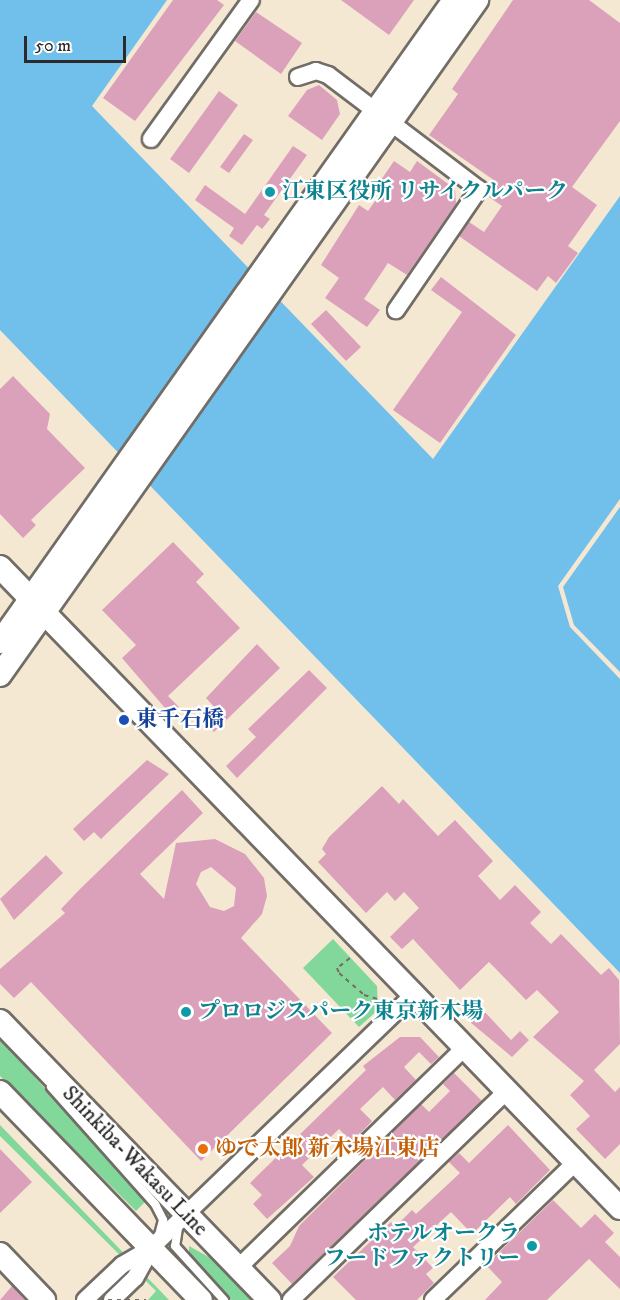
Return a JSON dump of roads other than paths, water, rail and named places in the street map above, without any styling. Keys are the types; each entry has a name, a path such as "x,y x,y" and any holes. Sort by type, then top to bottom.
{"street":[{"path":"151,139 251,0"},
{"path":"0,675 37,606 382,117 454,0"},
{"path":"382,117 477,0"},
{"path":"298,77 316,71 328,75 479,189 396,310"},
{"path":"0,567 620,1208"},
{"path":"0,642 37,606"},
{"path":"85,1300 122,1265 151,1248 413,995"},
{"name":"Shinkiba-Wakasu Line","path":"0,1022 270,1300"},
{"path":"238,1268 464,1048"},
{"path":"0,1092 201,1300"},
{"path":"291,1300 506,1092"},
{"path":"434,1300 576,1162"},
{"path":"112,1300 135,1278 151,1248"},
{"path":"0,1254 44,1300"}],"lane":[{"path":"31,1053 63,1106 161,1212 163,1228 151,1248"},
{"path":"186,1214 175,1232 175,1246 224,1300"}],"water":[{"path":"0,0 167,0 92,106 433,459 620,196 620,973 0,330"}],"place":[{"name":"江東区役所 リサイクルパーク","path":"270,192"},
{"name":"東千石橋","path":"124,720"},
{"name":"プロロジスパーク東京新木場","path":"186,1012"},
{"name":"ゆで太郎 新木場江東店","path":"203,1149"},
{"name":"ホテルオークラ フードファクトリー","path":"532,1246"}]}
